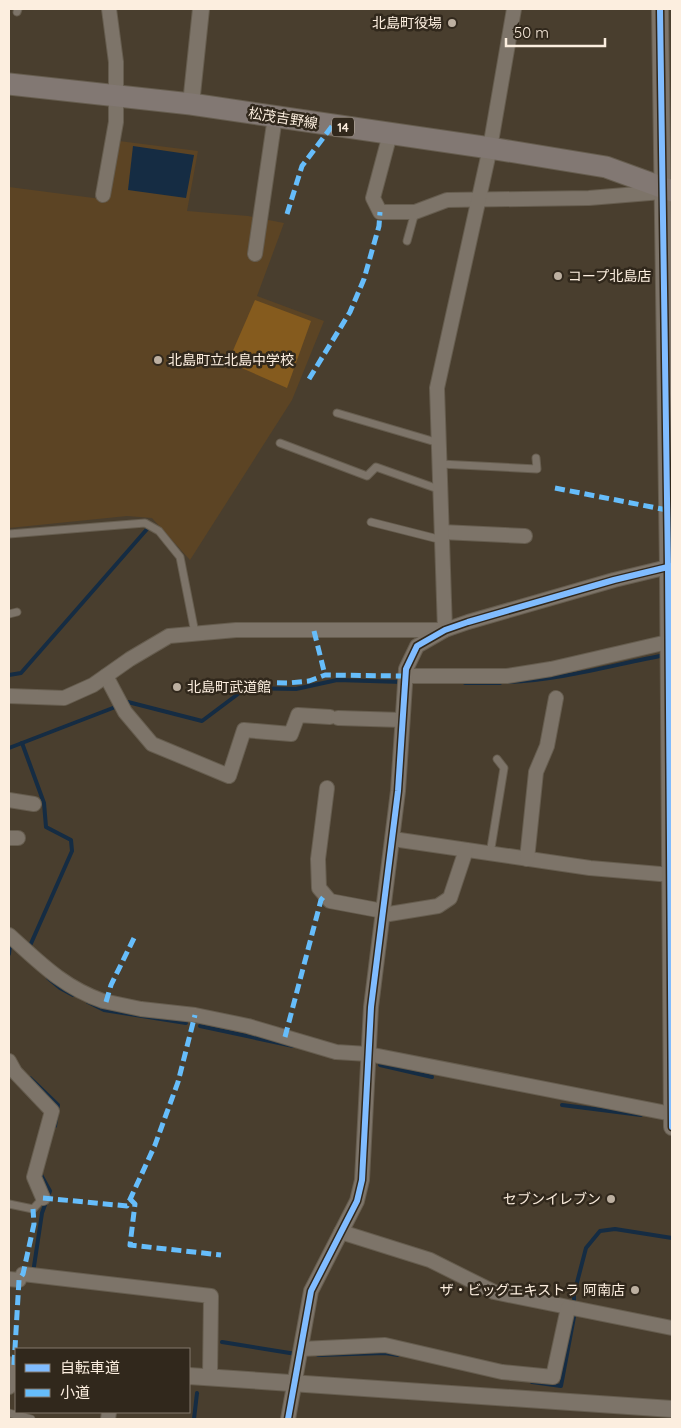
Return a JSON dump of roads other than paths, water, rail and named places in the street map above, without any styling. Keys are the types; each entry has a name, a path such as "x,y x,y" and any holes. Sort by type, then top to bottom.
{"main road":[{"name":"松茂吉野線","path":"9,84 191,104 490,148 606,167 665,190"}],"street":[{"path":"103,195 116,122 116,62 109,9"},
{"path":"191,104 202,9"},
{"path":"445,630 437,388 480,200 514,9"},
{"path":"660,9 666,37 665,190 670,567 668,648 672,1127"},
{"path":"255,254 275,117"},
{"path":"390,134 373,198 380,212 415,212 448,200 634,196 665,190"},
{"path":"442,536 525,536"},
{"path":"288,1419 312,1291 357,1200 362,1180 371,1007 393,839 406,669 417,646 445,630 614,580 670,567"},
{"path":"9,696 64,698 93,685 169,636 236,630 445,630"},
{"path":"405,676 507,676 668,648"},
{"path":"106,676 126,712 152,744 228,776 244,730 292,734 298,715 402,720"},
{"path":"527,859 536,772 547,746 556,698"},
{"path":"327,788 318,859 319,888 330,901 383,913 438,906 450,898 466,850"},
{"path":"9,800 34,804"},
{"path":"393,839 590,868 671,875"},
{"path":"9,934 54,976 80,993 103,1001 248,1026 336,1052 368,1054 672,1114"},
{"path":"9,1061 15,1072 52,1111 34,1176 43,1198"},
{"path":"341,1232 430,1260 494,1292 672,1328"},
{"path":"24,1277 211,1296 210,1377"},
{"path":"300,1353 385,1345 502,1372 554,1377 571,1309"},
{"path":"9,1387 13,1365"},
{"path":"190,1376 672,1408"}],"lane":[{"path":"407,241 415,212"},
{"path":"338,412 439,443"},
{"path":"280,443 367,476 376,467 441,490"},
{"path":"440,464 537,469 536,458"},
{"path":"371,522 442,536"},
{"path":"9,534 145,523 159,531 180,556 195,633"},
{"path":"490,854 504,768 497,759"},
{"path":"9,1204 33,1209 43,1198"},
{"path":"9,1413 32,1419"}],"water":[{"path":"133,146 194,155 186,198 128,190"}],"waterway":[{"path":"9,675 21,673 148,528"},
{"path":"507,682 567,675 665,655"},
{"path":"125,703 128,702 202,721 246,688 296,689 337,680 403,682"},
{"path":"465,683 500,683"},
{"path":"9,748 118,706"},
{"path":"22,743 44,803 46,827 71,840 72,851 29,948"},
{"path":"9,954 10,944 13,947"},
{"path":"48,978 60,988 73,995"},
{"path":"88,1002 104,1010 186,1023"},
{"path":"200,1026 293,1046"},
{"path":"380,1065 432,1077"},
{"path":"30,1078 58,1105 55,1126"},
{"path":"562,1105 641,1115"},
{"path":"33,1273 42,1213 50,1191 40,1173"},
{"path":"532,1382 561,1386 574,1317 574,1294 586,1248 600,1231 615,1229 672,1238"},
{"path":"222,1342 296,1354"},
{"path":"318,1355 385,1353 398,1355"},
{"path":"194,1419 197,1393"}],"place":[{"name":"北島町役場","path":"452,23"},
{"name":"コープ北島店","path":"558,276"},
{"name":"北島町立北島中学校","path":"158,360"},
{"name":"北島町武道館","path":"177,687"},
{"name":"セブンイレブン","path":"611,1199"},
{"name":"ザ・ビッグエキストラ 阿南店","path":"635,1290"}]}
